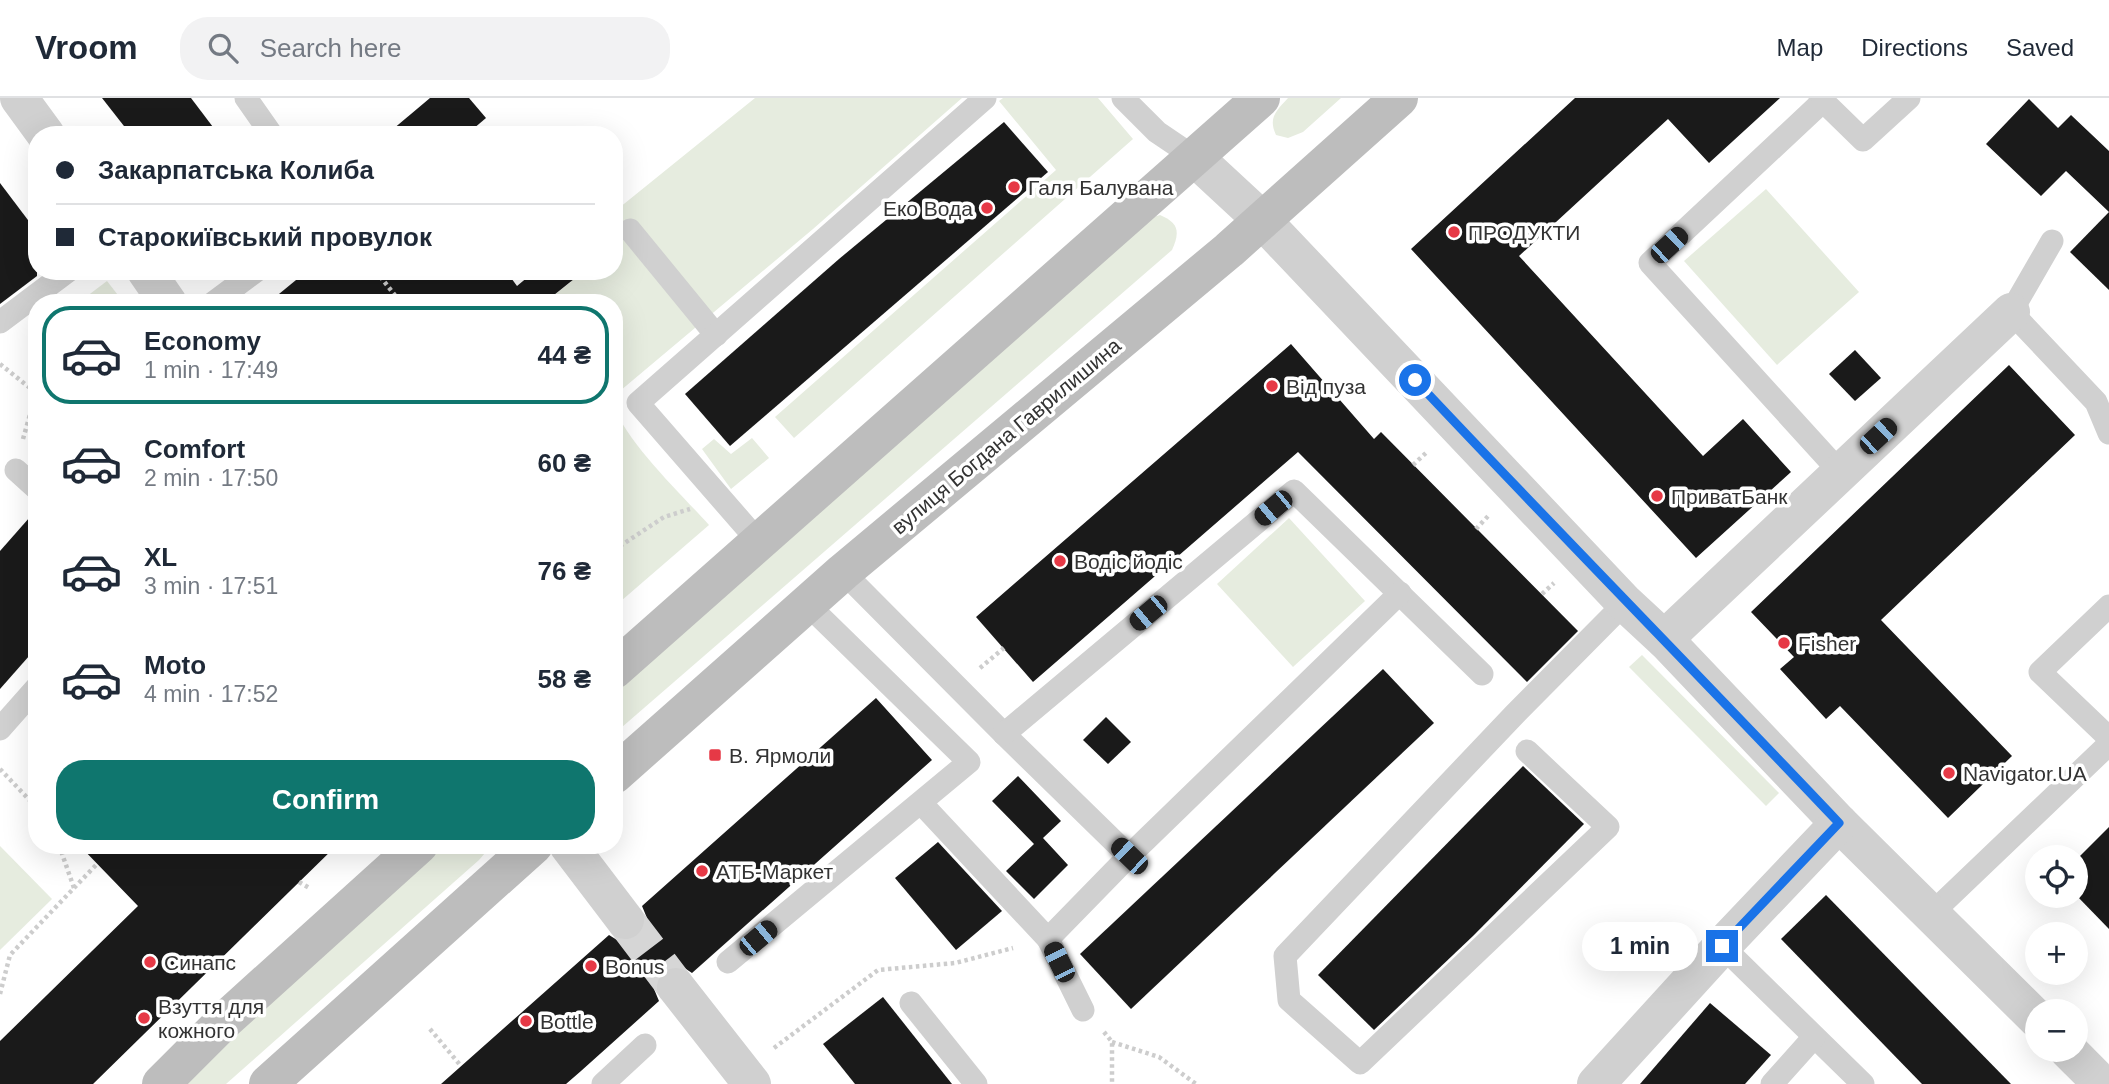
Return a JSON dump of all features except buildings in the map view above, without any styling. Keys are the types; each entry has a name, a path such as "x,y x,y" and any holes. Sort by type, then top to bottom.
{"street":[{"path":"19,98 39,126"},
{"path":"623,662 1261,98"},
{"name":"вулиця Богдана Гаврилишина","path":"623,767 843,572 1262,220 1399,98"},
{"path":"1194,157 1262,220 1625,603 1666,641 1839,823 2025,1007"},
{"path":"1666,641 1678,626 2011,312"},
{"path":"1596,1084 1839,823"},
{"path":"160,1084 223,1022 409,854"},
{"path":"268,1084 524,854"},
{"path":"575,854 625,920"},
{"path":"676,986 761,1068"},
{"path":"2080,1062 2102,1084"}],"lane":[{"path":"246,98 266,126"},
{"path":"759,542 638,403 985,98"},
{"path":"1123,98 1157,132 1194,157"},
{"path":"1840,472 1650,263 1822,99 1863,140 1909,98"},
{"path":"630,230 716,335"},
{"path":"2052,241 2011,312 2096,402 2109,433"},
{"path":"37,294 56,280"},
{"path":"225,294 244,280"},
{"path":"0,322 28,301"},
{"path":"16,470 28,481"},
{"path":"1003,734 1294,491 1482,674"},
{"path":"843,572 1003,734 1129,856"},
{"path":"1048,939 1129,856 1400,593"},
{"path":"1527,751 1608,827 1360,1063 1289,1000 1285,956 1625,603"},
{"path":"728,962 969,762 807,604"},
{"path":"2109,606 2040,672 2109,738"},
{"path":"0,729 28,697"},
{"path":"1931,915 2109,744"},
{"path":"921,803 1048,939 1083,1010"},
{"path":"1722,946 1863,1084"},
{"path":"911,1003 976,1084"},
{"path":"1772,1084 1814,1037"},
{"path":"603,1084 645,1045"}],"path":[{"path":"383,280 394,294"},
{"path":"0,364 28,385"},
{"path":"16,470 28,423"},
{"path":"623,544 664,517 721,500"},
{"path":"0,769 28,799"},
{"path":"62,854 74,888"},
{"path":"0,994 10,955 97,864"},
{"path":"299,882 315,891"},
{"path":"1083,1010 1112,1042 1159,1057 1196,1084"},
{"path":"430,1029 461,1066"},
{"path":"761,1068 793,1032"},
{"path":"1112,1042 1112,1084"}],"shaded area":[{"path":"755,98 962,98 813,229 623,388 623,294 556,294 571,282 570,280 623,280 623,205"},
{"path":"1003,98 1098,98 1133,139 794,438 775,417 1056,170 999,101"},
{"path":"1288,98 1341,98 1303,132 1288,138 1276,135 1273,119"},
{"path":"1766,189 1859,292 1777,365 1684,261"},
{"path":"1160,215 1171,221 1177,233 1172,250 623,726 623,683 1141,221"},
{"path":"107,281 117,294 90,294"},
{"path":"623,425 642,452 709,525 623,599"},
{"path":"752,438 769,458 731,489 702,449 714,439 731,454"},
{"path":"1289,518 1365,601 1293,667 1217,584"},
{"path":"1642,655 1779,793 1766,806 1629,667"},
{"path":"0,846 52,899 0,950"},
{"path":"426,854 484,854 226,1084 176,1084"}],"tunnel":[{"path":"625,920 676,987"}],"place":[{"name":"Галя Балувана","path":"1014,187"},
{"name":"Еко Вода","path":"987,208"},
{"name":"ПРОДУКТИ","path":"1454,232"},
{"name":"Від пуза","path":"1272,386"},
{"name":"ПриватБанк","path":"1657,496"},
{"name":"Водіс йодіс","path":"1060,561"},
{"name":"Fisher","path":"1784,643"},
{"name":"В. Ярмоли","path":"715,755"},
{"name":"Navigator.UA","path":"1949,773"},
{"name":"АТБ-Маркет","path":"702,871"},
{"name":"Синапс","path":"150,962"},
{"name":"Bonus","path":"591,966"},
{"name":"Взуття для кожного","path":"144,1018"},
{"name":"Bottle","path":"526,1021"}],"route":[{"path":"1415,380 1625,603 1666,641 1839,823 1722,946"}]}
